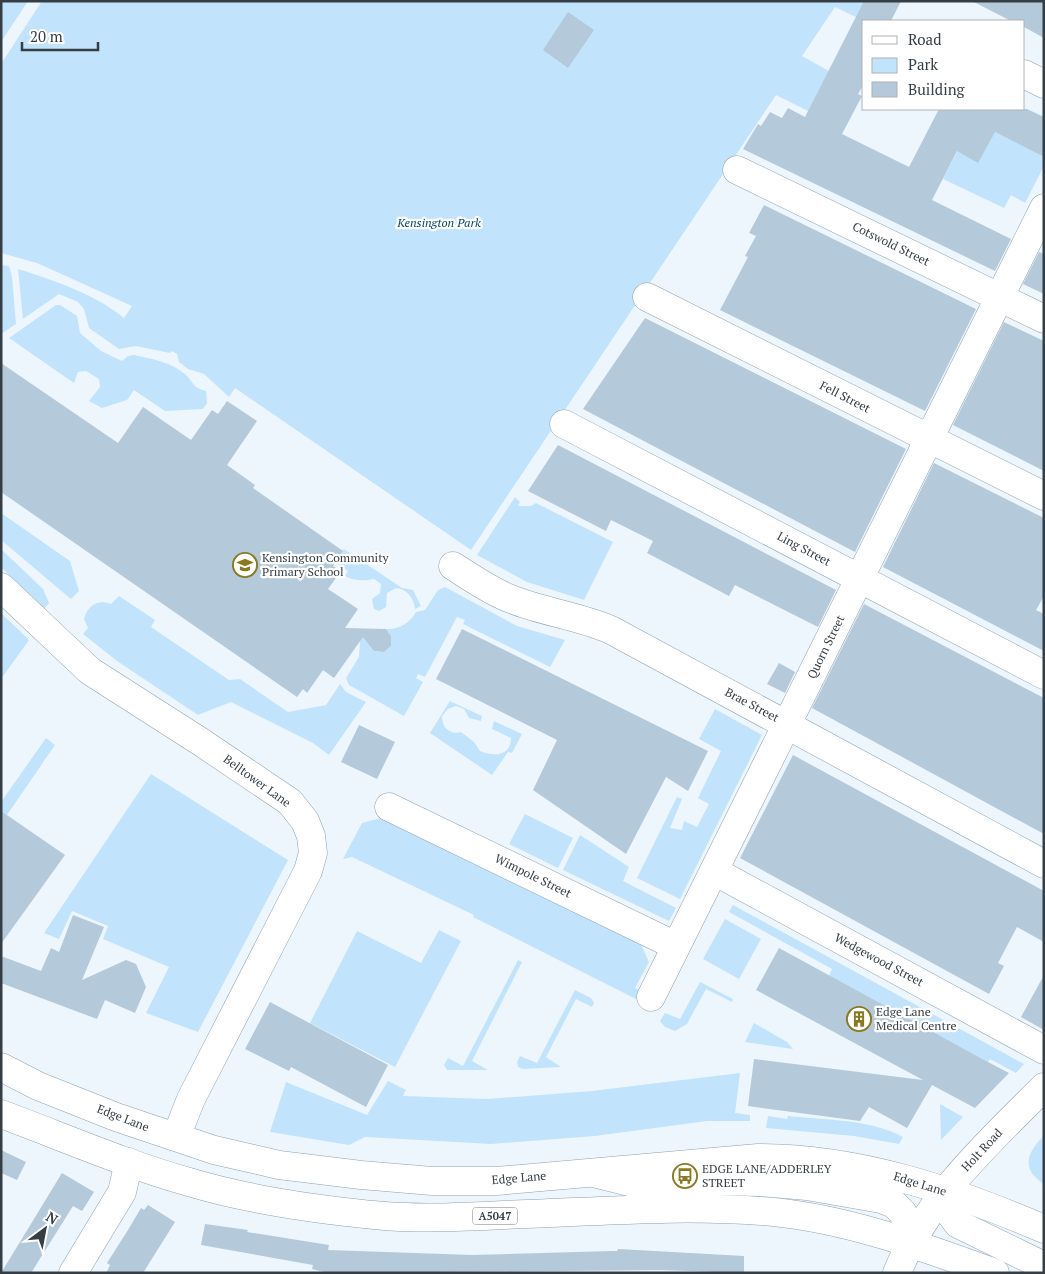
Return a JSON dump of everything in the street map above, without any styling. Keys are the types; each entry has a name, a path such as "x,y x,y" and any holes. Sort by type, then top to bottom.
{"main road":[{"path":"1025,74 1044,84"},
{"name":"Cotswold Street","path":"737,170 1044,319"},
{"name":"Quorn Street","path":"652,997 1044,208"},
{"name":"Fell Street","path":"647,297 1044,496"},
{"name":"Ling Street","path":"564,424 1044,675"},
{"name":"Brae Street","path":"453,566 485,587 511,599 611,630 1044,864"},
{"name":"Belltower Lane","path":"1,587 90,671 290,802 305,821 311,836 313,853 308,871 195,1090 176,1137"},
{"name":"Wimpole Street","path":"389,807 676,946"},
{"name":"Wedgewood Street","path":"714,871 1044,1050"},
{"name":"Edge Lane","path":"1,1068 38,1086 116,1117 214,1150 279,1165 432,1181 497,1181 758,1158 797,1158 885,1173 945,1191 1044,1229"},
{"name":"Holt Road","path":"897,1273 909,1243 945,1191 973,1158 1044,1087"},
{"name":"A5047","path":"1,1114 190,1183 255,1198 317,1209 388,1216 447,1218 675,1209 765,1212 847,1224 995,1273"},
{"path":"73,1273 122,1192 129,1162"},
{"path":"592,1173 645,1186 712,1181 760,1182 807,1186 881,1199 894,1204 903,1212 910,1232 909,1243"},
{"path":"945,1191 946,1208 958,1224 1044,1266"}],"green space":[{"path":"1,1 28,1 1,42"},
{"name":"Kensington Park","path":"42,1 869,1 860,19 835,7 802,56 829,71 824,119 776,95 471,550 235,388 229,397 204,374 188,369 179,362 177,354 172,351 170,353 136,346 119,349 89,328 84,309 78,302 59,294 23,319 18,269 87,295 113,309 124,318 132,306 37,263 1,253 1,64"},
{"path":"978,110 1006,110 995,132 1044,157 1044,166 1025,203 1011,195 1004,208 943,179"},
{"path":"1,265 9,266 12,277 16,324 1,334"},
{"path":"56,305 60,305 77,316 80,333 101,351 122,361 128,356 134,355 161,362 180,370 195,386 206,391 207,403 203,409 165,411 134,390 127,400 102,408 89,401 100,387 99,379 86,371 78,372 74,383 9,338"},
{"path":"515,497 520,502 518,506 531,506 536,503 613,542 584,600 527,582 477,555"},
{"path":"1,513 70,561 79,591 71,599 1,540"},
{"path":"1,549 43,589 49,603 44,609 1,567"},
{"path":"344,549 402,588 413,590 421,606 415,609 409,595 403,590 396,588 387,593 386,607 379,611 374,609 372,599 380,593 381,584 374,579 359,580 345,576 348,571 325,555 328,550 339,557"},
{"path":"445,587 517,626 565,640 550,667 463,624 465,620 457,617 425,677 418,674 416,678 423,682 404,716 349,685 346,678 359,657 360,641 366,630 377,629 369,635 374,651 384,652 391,646 391,636 386,629 403,625 416,612 425,610 438,590"},
{"path":"119,596 155,620 151,627 229,680 240,679 288,712 326,705 340,684 346,692 366,702 329,755 313,743 231,702 198,715 117,661 83,634 88,628 84,619 88,610 94,604 102,602 111,604"},
{"path":"1,613 29,640 1,679"},
{"path":"450,701 482,716 481,721 469,718 464,709 456,706 448,709 442,716 443,724 447,730 457,733 461,732 474,742 480,751 501,754 505,752 510,744 511,738 492,729 494,721 522,734 512,753 508,752 492,775 430,733"},
{"path":"715,709 762,735 680,899 637,878 677,797 682,799 670,828 682,830 684,821 697,827 709,804 698,798 721,751 699,739"},
{"path":"46,738 55,745 7,815 1,811 1,802"},
{"path":"151,774 288,860 198,1032 146,1013 169,967 103,939 108,926 72,911 59,939 44,933"},
{"path":"525,814 573,838 558,868 509,844"},
{"path":"389,816 639,940 649,962 635,988 642,992 638,1000 473,917 474,915 352,857 343,859 362,823"},
{"path":"580,835 629,867 623,881 676,908 669,921 563,870"},
{"path":"733,905 1024,1064 1016,1073 990,1059 988,1062 829,976 832,969 729,912"},
{"path":"725,919 761,939 739,979 703,959"},
{"path":"439,930 461,941 395,1067 310,1023 357,931 421,963"},
{"path":"518,960 522,962 472,1061 488,1070 447,1070 444,1065 448,1058 463,1066"},
{"path":"700,982 733,999 732,1002 706,989 687,1024 675,1031 665,1027 660,1021 665,1013 680,1019"},
{"path":"575,990 591,998 594,1003 592,1007 576,999 546,1057 561,1067 523,1069 518,1067 517,1062 520,1056 537,1063"},
{"path":"754,1023 787,1042 793,1049 745,1042"},
{"path":"740,1073 735,1113 750,1115 750,1121 707,1121 595,1136 491,1144 365,1137 349,1145 270,1132 286,1082 367,1115 388,1081 406,1090 403,1096 487,1099 592,1091"},
{"path":"940,1104 963,1117 941,1140"},
{"path":"768,1116 787,1119 788,1116 862,1124 890,1131 903,1137 899,1144 854,1136 766,1128"},
{"path":"1044,1136 1044,1184 1031,1172 1029,1160 1033,1148"}],"building":[{"path":"864,1 901,1 892,20 862,20 862,87 858,94 862,96 842,134 909,167 938,110 1027,109 1044,117 1044,157 995,132 978,163 957,151 932,200 1011,239 995,271 743,149 758,124 761,126 770,112 782,118 788,108 805,117"},
{"path":"972,1 1044,1 1044,38 1025,28 1025,20 1009,20"},
{"path":"568,12 594,30 568,68 543,50"},
{"path":"764,205 976,309 925,411 720,310 748,257 745,256 756,236 749,233"},
{"path":"1039,252 1044,254 1044,294 1023,284"},
{"path":"645,318 906,449 855,552 583,409"},
{"path":"1004,322 1044,341 1044,471 953,425"},
{"path":"1,363 118,443 143,407 191,440 212,410 218,414 227,401 257,421 227,465 255,485 253,488 343,551 333,566 341,571 328,589 358,609 345,628 386,629 391,636 391,646 384,652 374,651 363,637 334,678 323,670 307,693 303,689 297,697 1,492"},
{"path":"558,445 836,590 818,627 735,585 729,596 647,553 653,541 611,520 606,531 528,491"},
{"path":"934,463 1044,518 1044,596 1036,610 1044,614 1044,651 883,567"},
{"path":"864,604 1044,698 1044,834 812,708"},
{"path":"462,629 708,751 688,791 666,777 626,854 533,790 557,740 436,679"},
{"path":"779,663 795,672 785,693 767,684"},
{"path":"359,725 395,742 377,779 341,762"},
{"path":"793,755 1044,891 1044,942 1017,927 998,963 1004,966 989,994 740,858"},
{"path":"1,811 65,855 1,944"},
{"path":"73,915 104,927 82,980 126,960 136,964 146,987 135,1013 105,1000 97,1019 1,983 1,956 41,971 51,948 59,952"},
{"name":"Edge Lane Medical Centre","path":"779,948 1009,1073 975,1108 932,1085 907,1128 869,1107 860,1121 748,1106 754,1059 923,1080 756,990"},
{"path":"1044,975 1044,1030 1021,1017"},
{"path":"270,1002 388,1065 366,1107 291,1067 289,1071 245,1049"},
{"path":"1,1150 26,1162 17,1180 1,1173"},
{"path":"62,1173 94,1192 82,1211 73,1206 31,1273 1,1273"},
{"path":"148,1205 175,1222 143,1273 106,1273 110,1265 107,1263 141,1208 144,1210"},
{"path":"205,1224 329,1245 328,1250 472,1255 617,1251 618,1249 744,1256 744,1273 661,1270 328,1273 312,1269 313,1265 201,1245"}],"place":[{"name":"Kensington Community Primary School","path":"245,565"},
{"name":"Edge Lane Medical Centre","path":"859,1019"},
{"name":"EDGE LANE/ADDERLEY STREET","path":"685,1176"}]}
